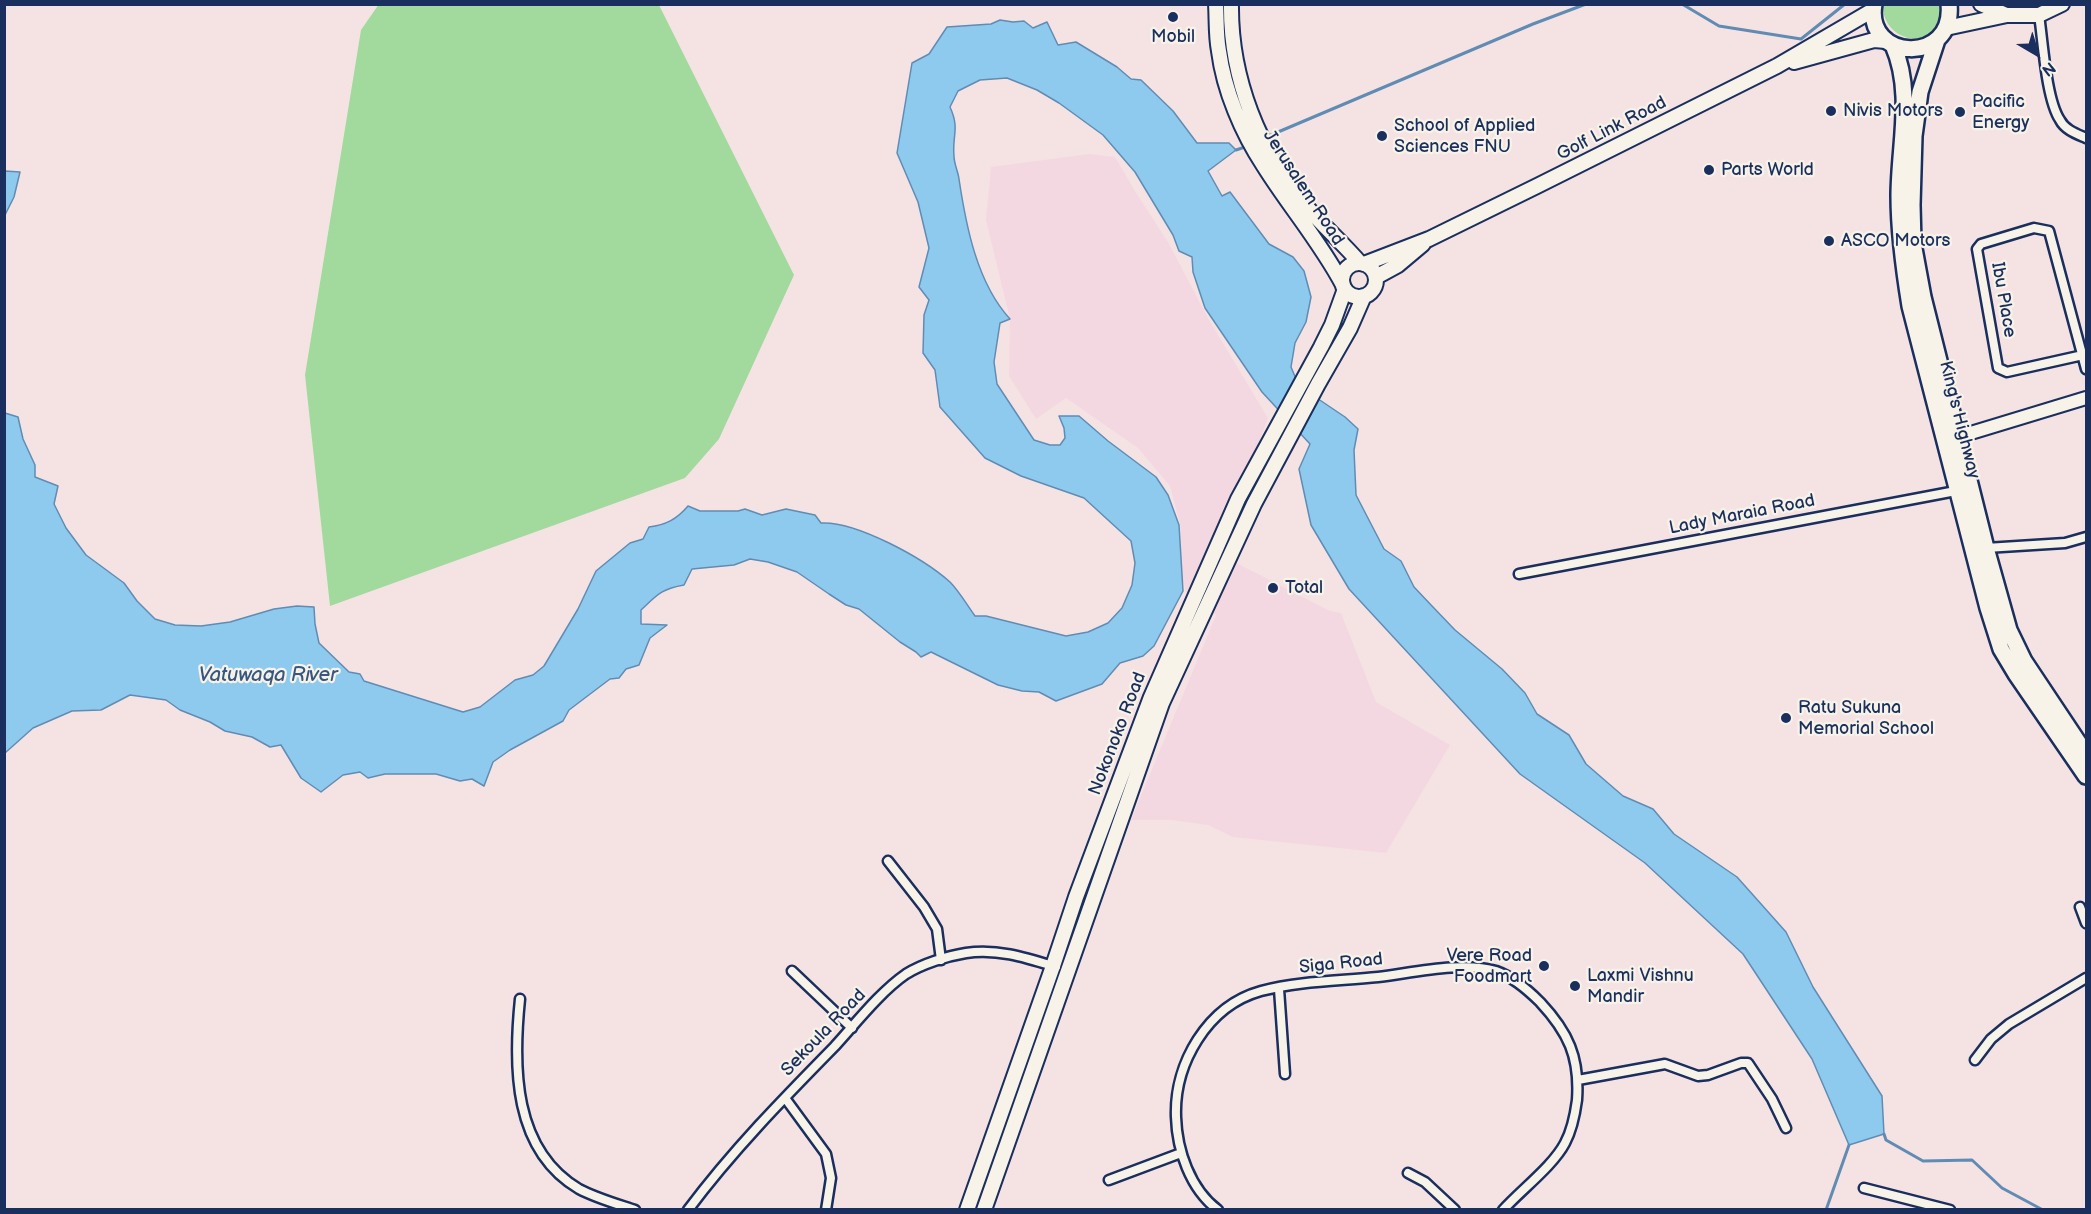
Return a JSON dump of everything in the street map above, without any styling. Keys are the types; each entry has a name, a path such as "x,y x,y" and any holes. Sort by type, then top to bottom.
{"highway":[{"name":"King's Highway","path":"1949,4 1950,17 1923,82 1917,106 1912,227 1913,243 1951,439"},
{"name":"King's Highway","path":"1874,7 1874,22 1900,61 1904,83 1904,125 1899,194 1902,256 1910,306 1964,489 1988,608 2001,649 2086,776"},
{"path":"1889,43 1904,49 1916,50 1928,46 1942,34"},
{"name":"King's Highway","path":"1964,489 1986,548 2015,645 2086,754"}],"main road":[{"name":"Jerusalem Road","path":"1216,4 1219,50 1225,78 1243,129 1264,166 1322,250 1344,287"},
{"name":"Jerusalem Road","path":"1231,4 1230,34 1254,126 1269,154 1305,205 1362,263"},
{"path":"1980,4 2007,15"},
{"path":"1942,34 2007,15 2039,15 2062,4"},
{"name":"Golf Link Road","path":"1362,263 1429,239 1778,66 1874,7"},
{"name":"Golf Link Road","path":"1778,66 1874,40 1889,43"},
{"name":"Golf Link Road","path":"1376,277 1398,265 1429,239"},
{"path":"1362,263 1372,269 1376,277 1375,287 1364,296 1353,296 1344,287 1342,280 1346,270 1354,264 1362,263"},
{"name":"Nokonoko Road","path":"967,1209 1162,703 1175,658 1238,499 1332,325 1344,287"},
{"name":"Nokonoko Road","path":"1175,658 1254,504 1350,328 1364,296"},
{"path":"1951,439 2086,398"},
{"name":"Nokonoko Road","path":"984,1209 1060,968"}],"street":[{"path":"2039,15 2052,103 2060,122 2073,133 2086,138"},
{"name":"Ibu Place","path":"2083,355 2007,372 1998,368 1977,249 1981,244 2034,228 2049,231 2083,355 2086,369"},
{"name":"Lady Maraia Road","path":"1519,574 1964,489"},
{"path":"1986,548 2065,543 2086,537"},
{"path":"888,861 924,907 937,929 941,960"},
{"path":"2080,907 2086,923"},
{"name":"Sekoula Road","path":"688,1209 785,1098 906,974 941,960 966,953 988,951 1025,957 1060,968"},
{"name":"Siga Road","path":"1218,1209 1195,1184 1181,1153 1175,1107 1177,1090 1189,1053 1199,1036 1213,1020 1241,999 1262,991 1316,982 1461,968 1496,971 1522,986 1554,1017 1566,1034 1574,1052 1578,1080 1575,1112 1570,1132 1558,1153 1503,1209"},
{"path":"792,971 852,1028"},
{"path":"1975,1060 1991,1039 2009,1024 2086,978"},
{"path":"1279,989 1285,1074"},
{"path":"520,999 516,1041 519,1083 525,1121 533,1142 557,1172 580,1189 635,1209"},
{"path":"1578,1080 1665,1064 1698,1076 1748,1063 1772,1100 1785,1128"},
{"path":"785,1098 826,1154 831,1178 826,1209"},
{"path":"1109,1180 1181,1153"},
{"path":"1408,1173 1425,1182 1455,1209"},
{"path":"1864,1188 1950,1209"}],"shaded area":[{"path":"1089,154 1115,157 1168,242 1208,318 1268,418 1217,553 1330,611 1341,613 1376,702 1450,745 1386,853 1233,837 1208,825 1171,820 1131,820 1216,615 1186,592 1182,578 1180,524 1170,486 1138,448 1066,398 1036,419 1009,376 1010,319 986,220 991,167"}],"green space":[{"path":"379,4 659,5 794,275 719,439 685,478 330,606 305,375 361,30"},
{"path":"1883,4 1944,4 1942,19 1936,30 1918,39 1898,34 1890,26"}],"water":[{"name":"Vatuwaqa River","path":"1000,20 1024,21 1033,28 1047,22 1058,45 1076,42 1117,67 1131,79 1141,80 1173,111 1197,143 1229,143 1236,150 1208,171 1222,196 1230,192 1269,244 1293,257 1304,271 1311,297 1306,322 1295,343 1291,367 1299,386 1345,417 1358,429 1354,450 1356,495 1384,549 1401,561 1414,587 1455,630 1502,669 1525,693 1537,714 1569,735 1586,764 1623,796 1653,809 1674,834 1737,877 1786,932 1813,987 1882,1096 1884,1134 1849,1145 1812,1059 1743,954 1645,863 1520,774 1349,589 1311,525 1299,469 1310,444 1262,392 1205,308 1193,272 1192,257 1179,251 1173,235 1135,172 1103,135 1059,103 1037,90 1007,78 980,80 958,91 950,107 955,127 955,162 965,216 975,253 989,289 1010,319 1000,323 994,362 997,384 1034,440 1050,445 1060,445 1065,438 1059,416 1079,416 1156,477 1168,495 1179,525 1183,591 1154,646 1143,656 1120,663 1102,684 1056,701 1039,692 1022,691 998,685 931,652 921,657 859,609 846,605 797,572 768,562 750,559 734,565 692,569 684,585 670,588 656,597 641,610 641,624 667,625 650,638 639,665 626,669 619,678 610,679 569,710 563,721 493,762 484,786 472,779 460,781 436,774 385,774 368,778 360,772 343,775 321,792 301,778 281,745 270,747 252,737 225,731 210,722 180,710 166,700 130,695 101,710 72,711 33,728 5,753 5,413 18,417 23,439 35,465 35,477 58,486 54,504 66,528 86,555 124,583 137,601 155,619 175,625 201,626 230,622 274,609 297,606 314,607 319,643 349,672 360,674 364,681 463,712 480,707 515,680 533,675 544,666 578,609 596,571 630,543 643,539 649,527 671,521 688,506 700,511 745,509 762,515 786,509 815,515 821,523 835,524 870,534 907,552 938,572 950,582 975,616 986,616 1066,636 1088,632 1108,623 1122,608 1132,585 1135,563 1131,541 1084,498 1021,476 985,458 940,407 935,370 923,353 924,315 929,300 919,287 929,248 918,202 897,153 912,63 929,54 947,27 991,24"},
{"path":"5,171 20,172 14,197 5,215"}],"waterway":[{"path":"1271,135 1533,24 1586,4"},
{"path":"1682,4 1719,26 1801,39 1845,4"},
{"path":"1236,150 1242,148"},
{"path":"1884,1134 1886,1140 1923,1161 1972,1160 2002,1188 2043,1210"},
{"path":"1826,1210 1849,1145"}],"place":[{"name":"Mobil","path":"1173,17"},
{"name":"Nivis Motors","path":"1831,111"},
{"name":"Pacific Energy","path":"1960,112"},
{"name":"School of Applied Sciences FNU","path":"1382,136"},
{"name":"Parts World","path":"1709,170"},
{"name":"ASCO Motors","path":"1829,241"},
{"name":"Total","path":"1273,588"},
{"name":"Ratu Sukuna Memorial School","path":"1786,718"},
{"name":"Vere Road Foodmart","path":"1544,966"},
{"name":"Laxmi Vishnu Mandir","path":"1575,986"}]}
